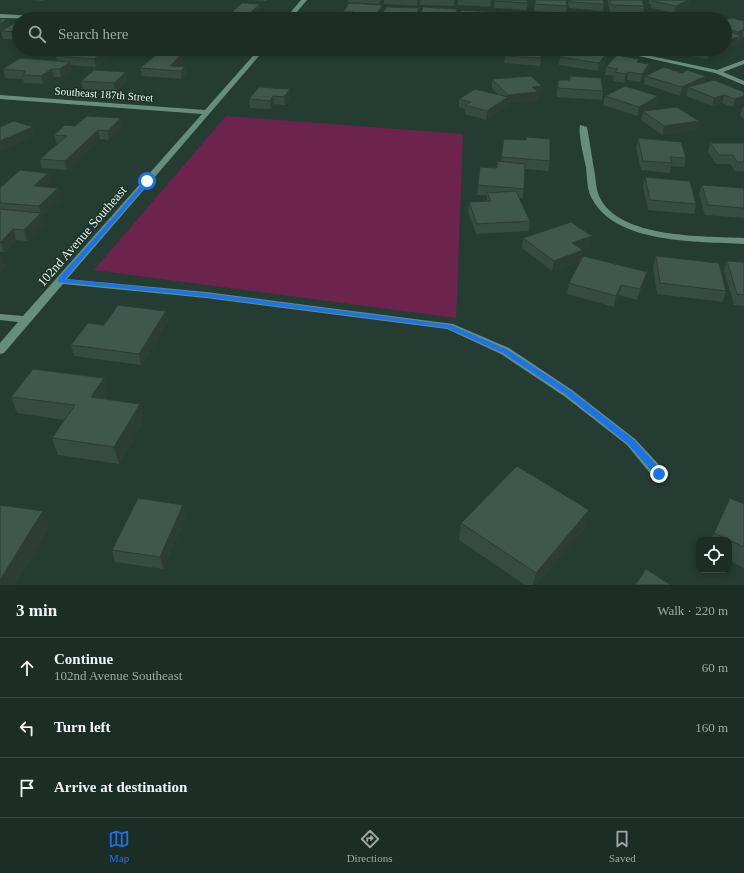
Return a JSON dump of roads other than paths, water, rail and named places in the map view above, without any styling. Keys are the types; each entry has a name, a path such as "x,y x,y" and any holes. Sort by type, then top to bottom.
{"street":[{"path":"294,12 304,0"},
{"path":"0,16 12,17"},
{"name":"102nd Avenue Southeast","path":"0,350 256,56"},
{"path":"643,56 717,72 744,83"},
{"path":"717,72 744,62"},
{"name":"Southeast 187th Street","path":"0,97 207,112"},
{"path":"583,127 595,196 601,208 614,219 627,226 654,233 744,242"},
{"path":"60,281 206,295 449,326 505,351 568,392 631,442 659,474"},
{"path":"0,317 26,320"}]}
